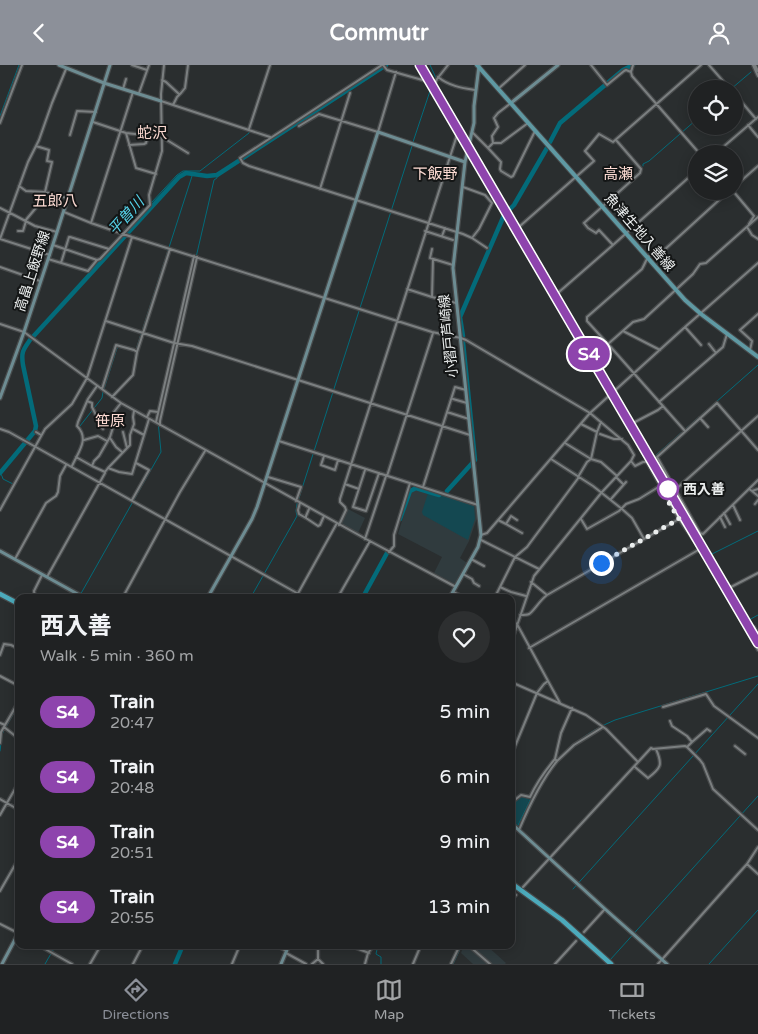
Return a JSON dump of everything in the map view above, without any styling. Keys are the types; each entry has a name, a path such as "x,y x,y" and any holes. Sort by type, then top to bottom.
{"highway":[{"path":"0,593 15,602"},
{"path":"515,886 562,920 611,964"}],"main road":[{"name":"魚津生地入善線","path":"478,66 676,290 701,314 758,357"}],"street":[{"path":"0,123 22,65"},
{"path":"60,65 104,83 272,137"},
{"name":"高畠上飯野線","path":"0,398 64,212 110,65"},
{"path":"132,65 147,70"},
{"path":"139,94 149,65"},
{"path":"67,68 19,186 0,239 61,263 88,271 150,205 150,195 162,151 161,101 164,65"},
{"path":"173,105 185,88 188,65"},
{"path":"249,129 270,65"},
{"path":"0,429 9,432 67,464 298,594 346,510 340,502 345,484 425,231 428,223 449,157 458,131 426,81 386,69 382,65 240,158 243,163 320,189 356,199 428,223 457,232 472,238 486,248"},
{"path":"432,90 438,77 448,65"},
{"path":"498,89 525,65"},
{"path":"493,143 492,136 498,127 494,118 498,113 558,65"},
{"path":"591,65 607,85 624,71 631,72"},
{"path":"637,65 632,66 632,76 692,145"},
{"path":"520,226 594,161 585,151 599,134 613,142 616,140 701,65"},
{"path":"709,65 722,80"},
{"path":"754,65 758,71"},
{"path":"754,65 758,76"},
{"name":"小摺戸芦崎線","path":"453,592 471,559 481,535 461,338 453,279 465,162 472,131 478,66"},
{"path":"210,594 252,519 265,484 396,72"},
{"path":"438,77 450,85 475,90"},
{"path":"124,89 126,79"},
{"path":"162,80 179,95"},
{"path":"90,223 133,92"},
{"path":"320,189 350,93"},
{"path":"726,145 757,118 743,103"},
{"path":"70,135 77,111 96,112"},
{"path":"298,126 317,114 378,132 465,162"},
{"path":"93,122 126,133 162,137 188,153"},
{"path":"488,148 493,143 501,143 528,122"},
{"path":"748,125 758,137"},
{"path":"472,131 501,162 501,171 511,177 535,131"},
{"path":"126,133 136,168 156,174"},
{"path":"129,145 146,143 148,135"},
{"path":"613,245 599,230 596,233 584,223 640,173 641,169 616,140"},
{"path":"18,231 24,231 25,221 44,198 52,163 47,161 49,150 36,146"},
{"path":"743,179 758,166"},
{"path":"559,292 688,178"},
{"path":"19,186 26,191 45,192 68,199"},
{"path":"463,187 485,195 492,203 479,229 472,238"},
{"path":"685,431 587,321 587,317 642,269 647,257 652,253 662,252 719,200"},
{"path":"740,200 754,217 747,227"},
{"path":"0,208 34,226 57,233"},
{"path":"64,212 132,237 324,298 433,332 461,338 590,413 622,439 634,455 631,461 602,492 539,569 531,582 515,630"},
{"path":"608,344 633,322 644,319 693,274 700,264 706,263 758,217"},
{"path":"747,227 752,235 758,239"},
{"path":"442,237 445,228"},
{"path":"425,231 453,240"},
{"path":"61,263 69,237 109,249"},
{"path":"0,511 44,429 72,404 87,378 132,237"},
{"path":"53,245 98,260"},
{"path":"112,397 134,375 143,333 170,249"},
{"path":"432,249 430,259 453,265"},
{"path":"156,422 196,257"},
{"path":"432,297 433,259"},
{"path":"481,535 487,533 590,413 758,263"},
{"path":"0,267 41,281"},
{"path":"407,289 422,295 456,303"},
{"path":"750,350 752,341 740,330 758,314"},
{"path":"106,321 176,343 192,346 470,435"},
{"path":"0,324 24,332 102,390 134,411 310,509 456,587"},
{"path":"685,327 701,345"},
{"path":"623,331 660,350"},
{"path":"365,539 433,332"},
{"path":"659,402 723,347 727,333"},
{"path":"160,425 176,343"},
{"path":"709,344 716,353"},
{"path":"102,390 116,345 138,352"},
{"path":"72,467 84,443 81,429 77,426 87,401 97,386"},
{"path":"423,487 456,387 466,390"},
{"path":"452,399 467,403"},
{"path":"87,401 92,403 92,407 103,429"},
{"path":"92,467 110,438 114,412 121,403"},
{"path":"758,450 717,403 657,457 700,533 703,534 758,479"},
{"path":"635,422 663,406"},
{"path":"47,577 105,472 130,445 130,435 134,425 134,411"},
{"path":"108,468 132,474 150,411 158,413"},
{"path":"447,412 469,419"},
{"path":"675,490 758,416"},
{"path":"700,418 708,427"},
{"path":"496,594 515,557 527,547 591,459 601,422"},
{"path":"581,424 614,439 622,439"},
{"path":"132,429 144,435"},
{"path":"36,432 41,435"},
{"path":"122,432 127,448"},
{"path":"84,440 98,436 108,442"},
{"path":"110,438 122,452"},
{"path":"279,441 478,505"},
{"path":"565,443 591,459 601,462 625,483 610,499"},
{"path":"125,594 180,492 205,451"},
{"path":"324,455 321,465 335,470 338,460"},
{"path":"76,457 92,467 105,472"},
{"path":"551,459 602,492 622,509 632,518 644,539"},
{"path":"631,461 635,466 647,462 663,493 700,549 758,650"},
{"path":"132,501 149,470 136,463"},
{"path":"15,559 46,503 56,496 60,476 67,464"},
{"path":"365,469 353,507 366,511 379,473"},
{"path":"267,477 302,487 296,501"},
{"path":"389,552 394,546 394,535 410,483"},
{"path":"345,484 359,489"},
{"path":"581,518 587,529 622,509 629,502 639,499 660,487"},
{"path":"749,489 758,498 755,504"},
{"path":"752,491 758,489"},
{"path":"663,493 672,503 683,525"},
{"path":"300,503 299,514 318,525 320,525 324,516"},
{"path":"733,505 740,520"},
{"path":"306,518 310,509"},
{"path":"724,513 730,524"},
{"path":"506,524 511,516 517,519"},
{"path":"720,517 725,527"},
{"path":"520,615 528,615 539,601 547,595 679,519"},
{"path":"498,520 522,533"},
{"path":"480,540 539,569"},
{"path":"340,594 370,541"},
{"path":"529,649 700,549"},
{"path":"0,551 78,594"},
{"path":"471,559 484,566"},
{"path":"731,587 758,573"},
{"path":"463,574 479,586"},
{"path":"34,594 34,591 42,575"},
{"path":"531,582 547,595"},
{"path":"500,587 526,597"},
{"path":"453,592 457,594"},
{"path":"517,624 560,703"},
{"path":"747,631 754,627 758,634"},
{"path":"0,655 4,644 15,647"},
{"path":"0,676 15,684"},
{"path":"515,747 538,693 548,681"},
{"path":"515,684 586,715 603,727 638,763"},
{"path":"663,707 706,694 714,706 758,738"},
{"path":"0,743 1,732 15,708"},
{"path":"519,830 539,786 556,760 561,733 572,708"},
{"path":"670,721 672,726 687,736 692,743"},
{"path":"0,723 15,736"},
{"path":"515,800 521,795 530,797 540,778 556,760 574,745 603,727"},
{"path":"687,747 706,729 710,731"},
{"path":"735,746 745,754"},
{"path":"523,887 651,748 687,747 703,764 713,789 758,830"},
{"path":"634,767 648,779 660,768 660,757 656,749"},
{"path":"0,815 15,789"},
{"path":"0,799 15,808"},
{"path":"515,826 667,964"},
{"path":"658,964 747,864 758,847"},
{"path":"747,864 758,874"},
{"path":"0,891 15,865"},
{"path":"584,932 605,909"},
{"path":"0,923 15,931"},
{"path":"2,964 15,939"},
{"path":"556,964 576,941"},
{"path":"45,949 72,964"},
{"path":"90,964 99,949"},
{"path":"133,964 141,949"},
{"path":"232,964 238,949"},
{"path":"281,949 306,964"},
{"path":"281,964 287,949"},
{"path":"318,949 318,959 323,964"},
{"path":"358,949 369,953"},
{"path":"365,964 371,949"},
{"path":"413,964 419,949"},
{"path":"451,964 458,949"},
{"path":"474,949 490,964"},
{"path":"312,964 318,959"}],"shaded area":[{"path":"416,489 476,506 477,518 469,541 460,558 467,563 455,584 434,573 442,557 398,534 411,491"},
{"path":"428,493 439,497 441,495 474,506 475,519 468,540 423,515 422,512"},
{"path":"348,509 365,518 358,533 341,524"},
{"path":"521,795 530,798 517,827 515,825 515,800"},
{"path":"462,949 490,949 506,963 473,964 461,953"}],"waterway":[{"path":"0,116 19,65"},
{"path":"152,202 177,175 183,171 200,171 249,133 271,65"},
{"name":"平曽川","path":"0,473 35,431 36,426 22,361 22,354 26,346 179,177 186,173 207,176 217,175 386,65"},
{"path":"413,142 436,78 430,65"},
{"path":"550,142 560,123 623,70 633,65"},
{"path":"742,80 751,72"},
{"path":"643,166 643,164 688,127"},
{"path":"253,594 297,516 297,504 412,146"},
{"path":"510,209 547,148"},
{"path":"136,350 193,173"},
{"path":"81,594 161,452 158,421 214,180 217,178 217,175"},
{"path":"463,336 460,317 505,213"},
{"path":"447,491 475,460 463,342"},
{"path":"80,426 102,398 117,348 120,347"},
{"path":"656,455 758,365"},
{"path":"0,473 3,479 13,484 0,507"},
{"path":"400,519 410,491 416,488 439,495"},
{"path":"703,536 732,506"},
{"path":"712,554 758,531"},
{"path":"365,594 387,553"},
{"path":"749,620 758,615"},
{"path":"545,773 577,742 615,720 758,676"},
{"path":"573,889 758,684"},
{"path":"0,751 2,734 15,711"},
{"path":"515,832 543,776"},
{"path":"610,960 758,796"},
{"path":"709,964 758,910"},
{"path":"45,964 54,949"},
{"path":"175,964 181,949"},
{"path":"377,949 376,954 381,957 381,964"},
{"path":"453,964 460,949"}],"tunnel":[{"path":"673,503 681,499"}],"railway":[{"path":"420,65 758,643"}],"train":[{"name":"S4","path":"420,65 758,643"}],"place":[{"name":"西入善","path":"668,489"}],"district":[{"name":"蛇沢","path":"152,133"},
{"name":"下飯野","path":"435,174"},
{"name":"高瀬","path":"618,174"},
{"name":"五郎八","path":"55,201"},
{"name":"笹原","path":"110,421"}],"route":[{"path":"601,563 679,519 663,493 668,489"}]}
